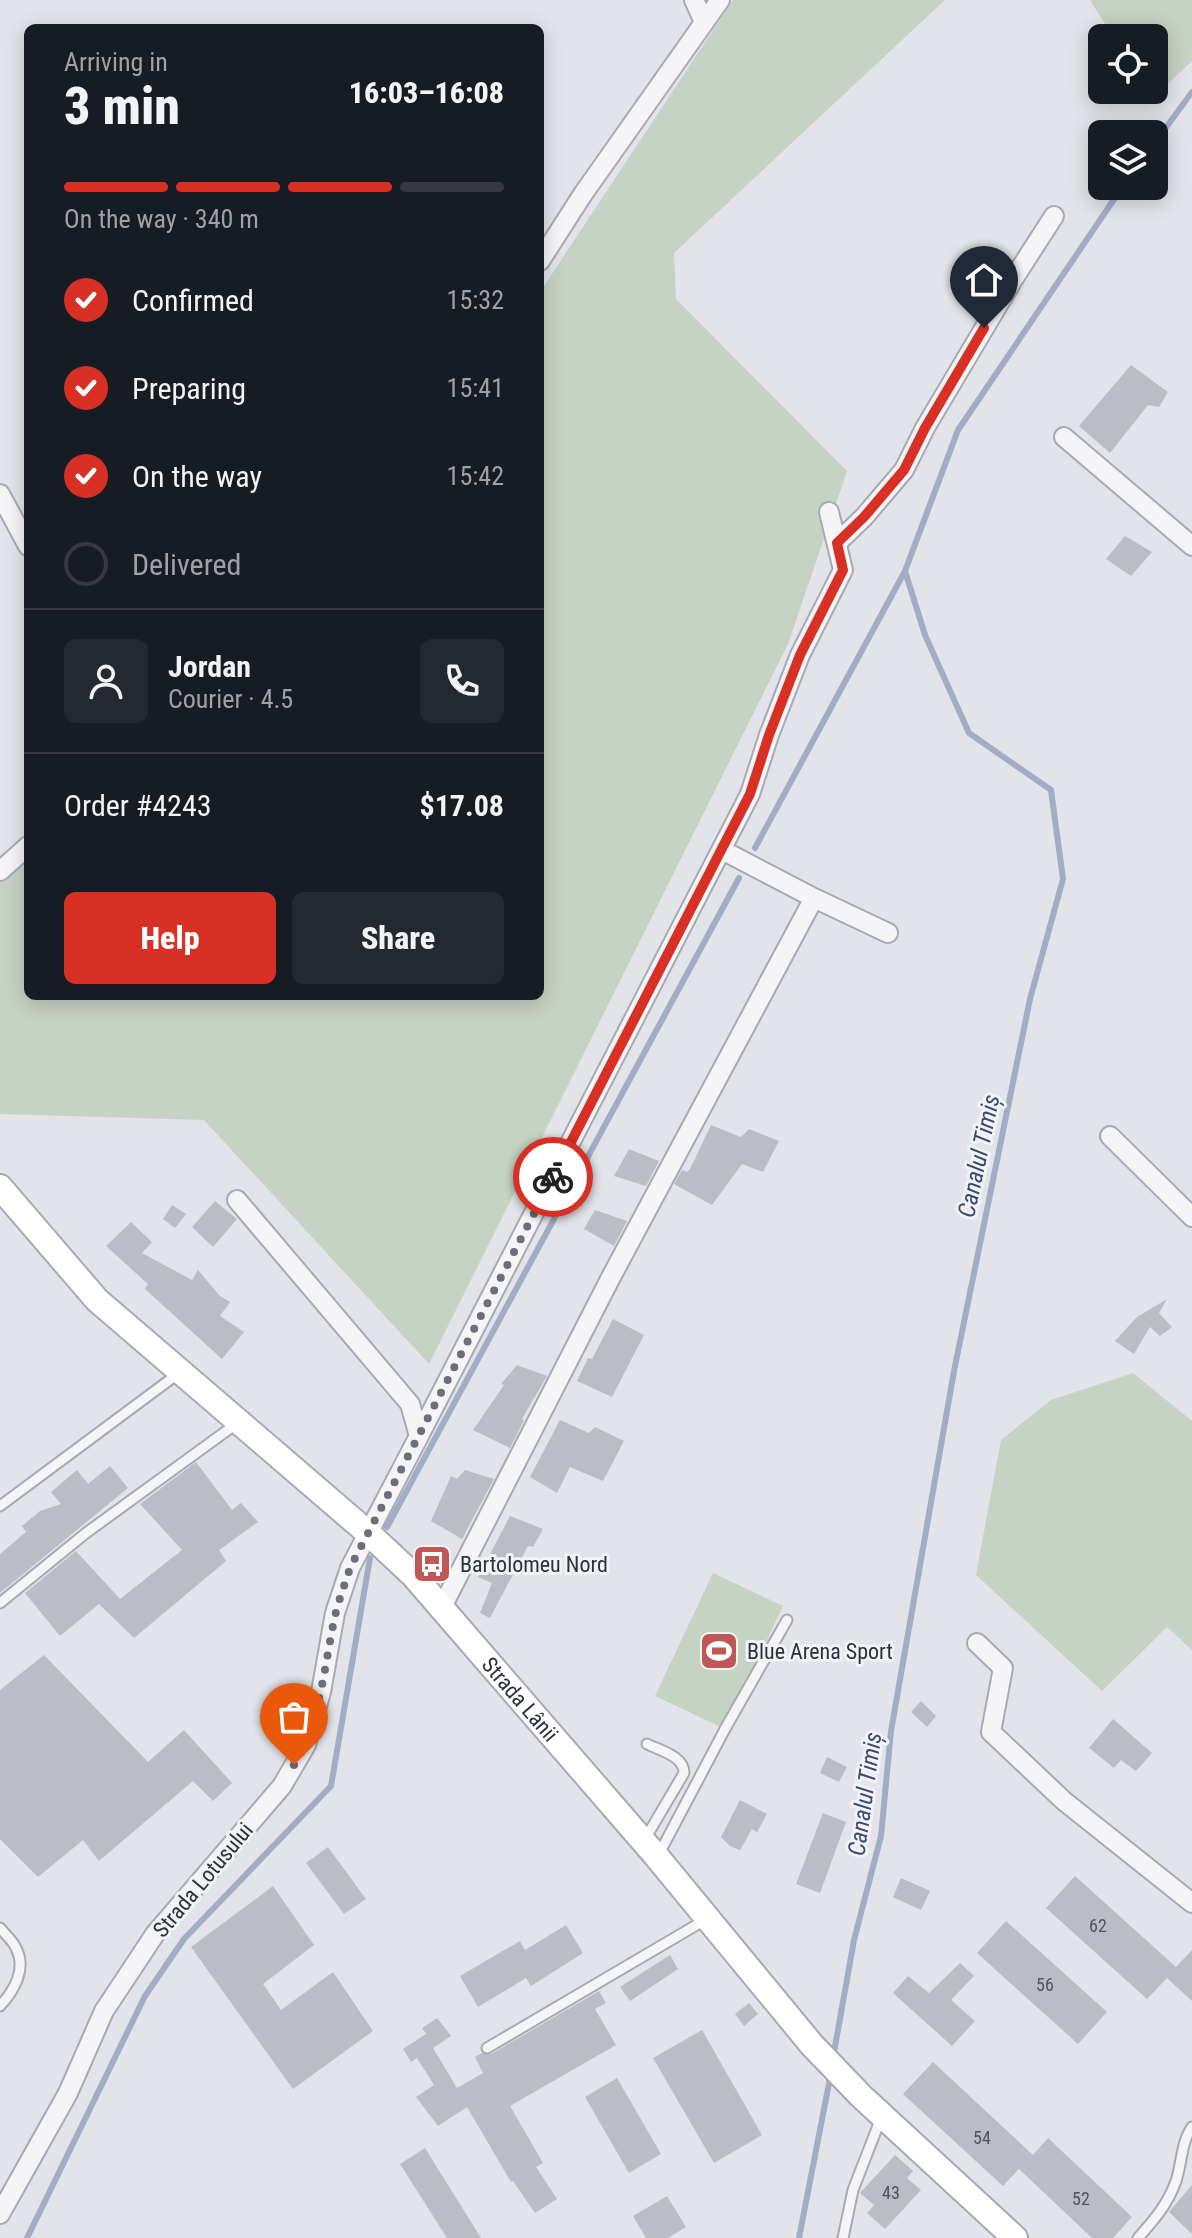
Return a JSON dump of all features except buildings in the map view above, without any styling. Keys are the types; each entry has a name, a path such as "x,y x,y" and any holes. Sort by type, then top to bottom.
{"main road":[{"name":"Strada Lânii","path":"0,1187 97,1300 367,1532 442,1607 650,1849 812,2045 861,2096 1015,2238"}],"street":[{"path":"694,0 704,22"},
{"path":"544,255 583,194 720,0"},
{"path":"837,543 904,470 941,401 1054,216"},
{"path":"1064,437 1192,546"},
{"path":"0,494 24,539"},
{"name":"Strada Lotusului","path":"0,2214 68,2093 104,2011 155,1934 282,1786 306,1745 321,1692 335,1613 350,1568 750,794 800,655 843,570 829,512"},
{"path":"0,871 24,850"},
{"path":"722,850 888,933"},
{"path":"442,1607 610,1279 814,898"},
{"path":"1110,1136 1192,1217"},
{"path":"237,1200 410,1404 419,1436"},
{"path":"977,1643 1003,1668 991,1732 1064,1801 1192,1903"}],"lane":[{"path":"0,1506 179,1373"},
{"path":"0,1603 86,1533 237,1423"},
{"path":"650,1849 725,1729 787,1620"},
{"path":"647,1744 681,1761 684,1766 684,1773 650,1849"},
{"path":"487,2048 708,1918"},
{"path":"0,1928 17,1949 20,1965 19,1977 11,1994 0,2006"},
{"path":"843,2238 853,2190 883,2115"},
{"path":"1138,2238 1164,2208 1177,2179 1184,2146 1192,2127"}],"green space":[{"path":"733,0 945,0 674,253 676,299 847,471 788,644 429,1364 204,1120 0,1114 0,881 24,860 24,1000 544,1000 544,286"},
{"path":"1090,0 1192,0 1192,61 1168,84 1168,24 1105,24"},
{"path":"1133,1373 1192,1421 1192,1650 1167,1627 1102,1691 976,1575 1001,1440 1051,1400"},
{"name":"Blue Arena Sport","path":"713,1573 783,1606 725,1729 655,1696"}],"waterway":[{"name":"Canalul Timiș","path":"1168,125 1192,92"},
{"name":"Canalul Timiș","path":"833,2058 854,1940 881,1836 891,1731 954,1371 1030,999 1063,879 1051,790 969,733 925,635 905,571 958,430 1114,200"},
{"path":"755,848 905,571"},
{"path":"387,1527 739,878"},
{"path":"27,2238 145,1996 184,1939 331,1786 370,1558"},
{"name":"Canalul Timiș","path":"799,2238 831,2073"}],"way so far":[{"path":"294,1765 306,1745 321,1692 335,1613 350,1568 553,1177"}],"place":[{"name":"Bartolomeu Nord","path":"432,1564"},
{"name":"Blue Arena Sport","path":"719,1651"}],"route":[{"path":"553,1177 750,794 800,655 843,570 837,543 904,470 984,328"}]}
